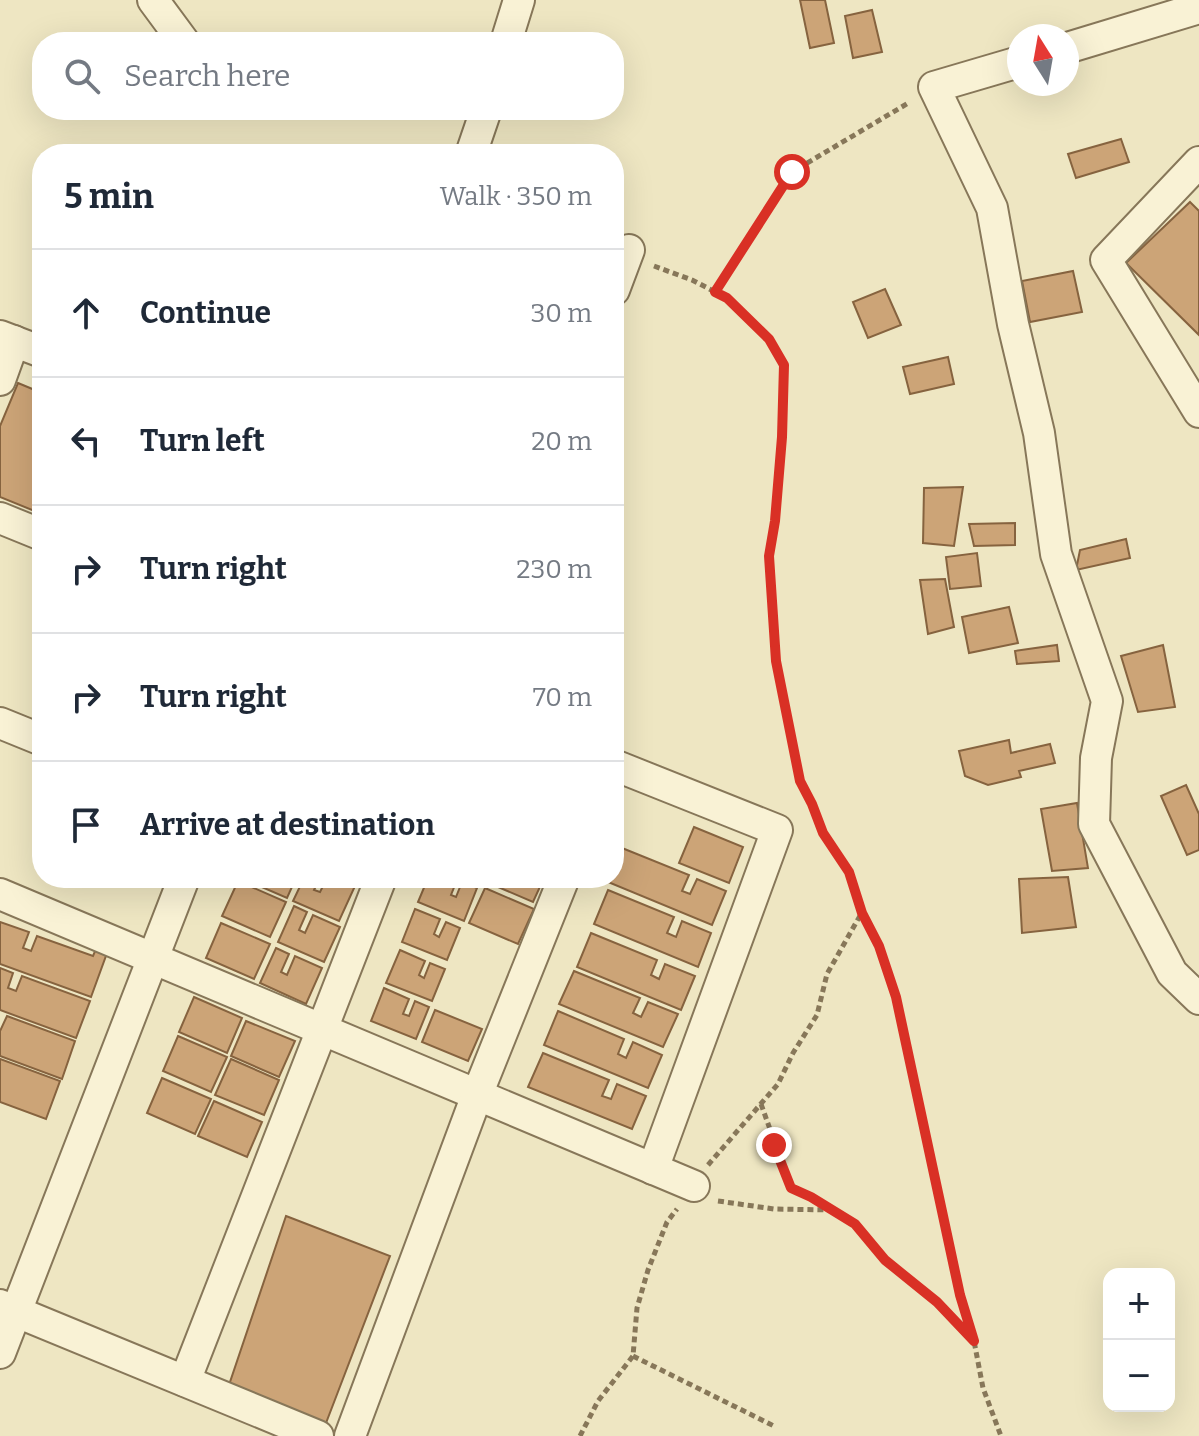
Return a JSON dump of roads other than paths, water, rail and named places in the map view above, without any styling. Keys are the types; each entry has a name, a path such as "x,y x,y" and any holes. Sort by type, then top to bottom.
{"street":[{"path":"153,0 177,32"},
{"path":"509,32 519,0"},
{"path":"1079,44 1199,7 1193,0"},
{"path":"1007,66 934,87 992,208 1013,324 1039,433 1056,554 1107,701 1096,758 1094,824 1172,973 1199,999"},
{"path":"474,144 483,120"},
{"path":"1199,162 1106,260 1199,412"},
{"path":"624,263 629,250"},
{"path":"0,380 19,343"},
{"path":"0,518 32,531"},
{"path":"0,723 32,736"},
{"path":"624,769 777,830 653,1169"},
{"path":"0,1353 8,1308 180,888"},
{"path":"185,1381 377,888"},
{"path":"350,1436 477,1095 560,888"},
{"path":"0,894 694,1186"},
{"path":"8,1308 318,1436"}]}
